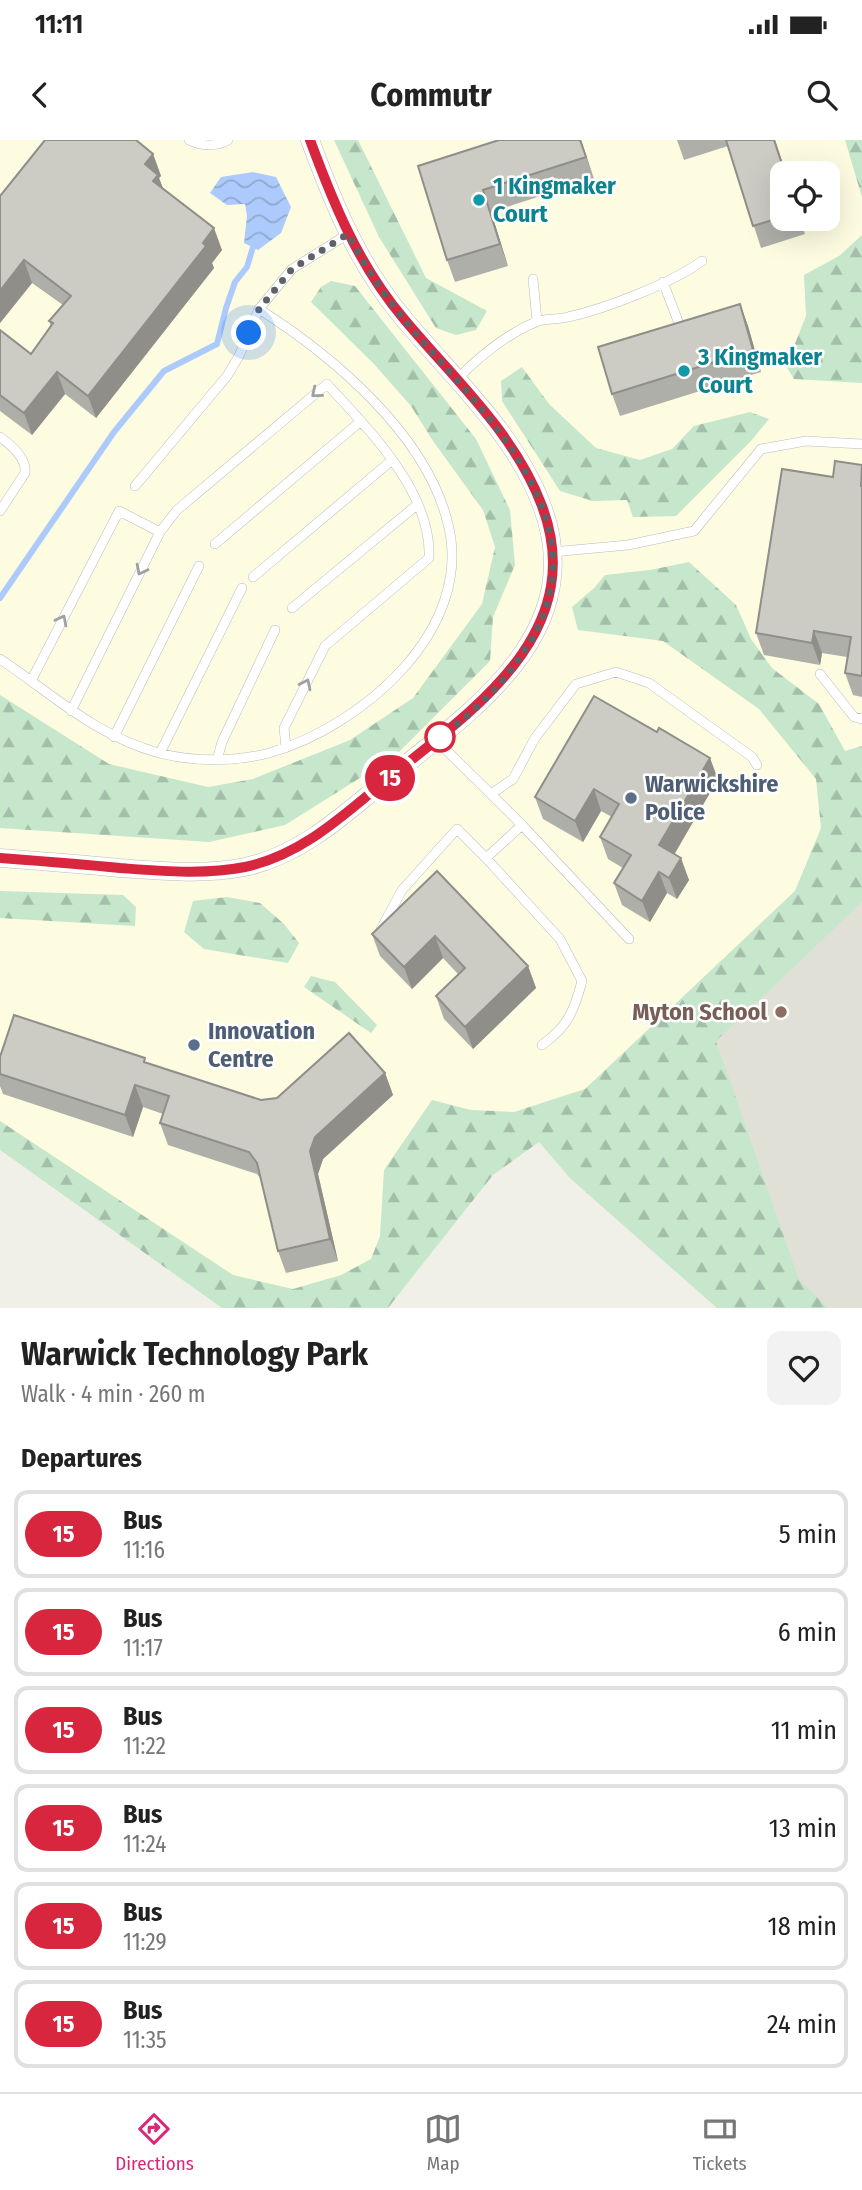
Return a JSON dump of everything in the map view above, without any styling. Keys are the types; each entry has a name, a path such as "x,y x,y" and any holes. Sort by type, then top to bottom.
{"street":[{"path":"0,858 167,871 223,870 247,867 270,859 302,844 332,825 466,717 511,671 533,637 548,602 552,552 549,527 532,483 502,435 403,318 368,271 348,234 310,140"}],"lane":[{"path":"189,140 198,145 220,145 228,140"},
{"path":"135,486 227,376 239,356 259,309 292,269 348,234"},
{"path":"457,379 480,356 537,321 567,317 616,302 689,270 702,261"},
{"path":"533,279 537,321"},
{"path":"663,282 678,321"},
{"path":"0,659 71,711 114,737 160,753 217,760 269,753 327,730 351,715 390,680 417,650 437,621 448,589 452,565 451,538 444,508 415,452 382,412 343,371 259,309"},
{"path":"71,711 160,533 177,510 327,384 391,461 418,504 429,534 429,558 325,646 284,728 286,747"},
{"path":"215,544 360,421"},
{"path":"0,437 22,458 26,466 25,473 0,511"},
{"path":"552,552 628,545 694,531 761,449 806,441 862,444"},
{"path":"253,577 391,461"},
{"path":"292,608 418,504"},
{"path":"31,681 119,511 160,533"},
{"path":"114,737 199,566"},
{"path":"160,753 242,588"},
{"path":"217,760 222,742 275,630"},
{"path":"491,794 513,779 535,738 576,684 616,673 649,683 752,757 758,765"},
{"path":"820,674 854,717 862,719"},
{"path":"436,740 522,825 629,939"},
{"path":"486,858 522,825"},
{"path":"380,931 402,890 457,829 560,939 582,981 569,1020 556,1035 542,1045"}],"shaded area":[{"path":"0,140 862,140 862,830 539,1142 493,1175 388,1308 222,1308 0,1150"},
{"name":"Myton School","path":"862,881 862,1308 717,1308 570,1178"}],"green space":[{"path":"334,140 358,140 426,278 487,311 476,330 456,335 436,328 379,237"},
{"path":"845,140 862,140 862,197"},
{"path":"862,235 862,383 794,379 786,366 806,316 804,275 839,256"},
{"path":"331,281 355,286 476,439 510,510 515,565 493,617 490,661 395,756 285,825 209,842 0,828 0,695 109,764 208,787 253,779 350,740 413,698 482,604 495,547 483,510 411,406 374,364 311,302 321,287"},
{"path":"522,367 549,404 596,448 640,460 672,449 694,426 750,412 769,419 751,441 676,516 633,517 627,500 593,501 560,491 502,401 501,381"},
{"path":"689,562 736,605 751,639 772,668 819,704 845,751 862,746 862,902 716,1041 799,1280 828,1308 717,1308 570,1178 539,1142 493,1175 388,1308 222,1308 0,1150 0,1121 233,1275 293,1289 341,1275 371,1259 380,1236 384,1170 432,1100 471,1110 514,1112 585,1089 795,891 821,828 816,779 759,709 663,641 578,630 572,607 605,575"},
{"path":"0,891 123,895 136,907 135,926 0,918"},
{"path":"227,897 260,903 284,924 299,943 288,963 204,949 184,932 193,901"},
{"path":"311,976 335,982 377,1025 371,1033 304,987"}],"water":[{"path":"253,172 276,177 291,207 281,233 258,250 244,243 247,216 245,204 227,205 210,193 221,177"}],"building":[{"path":"45,140 136,140 153,154 145,164 158,175 153,181 214,228 203,243 206,246 88,396 57,372 24,413 0,395 0,330 31,354 53,323 49,321 71,296 24,260 0,291 0,196"},
{"name":"1 Kingmaker Court","path":"499,140 580,140 586,157 483,190 500,244 447,260 418,166"},
{"path":"726,140 774,140 781,161 770,161 770,221 753,226"},
{"path":"740,304 753,350 612,394 598,347"},
{"path":"835,461 862,465 862,676 845,673 851,637 814,631 812,643 756,633 782,469 833,477"},
{"name":"Warwickshire Police","path":"594,696 657,732 659,728 710,758 659,845 681,858 669,878 659,872 642,901 614,883 631,855 600,837 619,804 594,789 575,821 535,797"},
{"path":"437,871 528,966 465,1027 436,996 465,968 435,936 404,967 372,934"},
{"path":"14,1015 145,1058 144,1062 261,1100 277,1098 349,1033 385,1073 315,1137 310,1151 330,1239 278,1251 257,1163 249,1152 160,1123 169,1096 135,1085 125,1115 0,1074 0,1057"}],"waterway":[{"path":"0,598 114,432 164,371 217,344 235,282 247,267 253,247"}],"bus line":[{"name":"15","path":"0,858 195,872 247,867 270,859 302,844 332,825 466,717 511,671 542,619 552,577 552,552 549,527 532,483 492,423 403,318 368,271 348,234 310,140"}],"place":[{"name":"1 Kingmaker Court","path":"479,200"},
{"name":"3 Kingmaker Court","path":"684,371"},
{"name":"Warwickshire Police","path":"631,798"},
{"name":"Myton School","path":"781,1012"},
{"name":"Innovation Centre","path":"194,1045"}],"route":[{"path":"249,333 259,309 292,269 348,234 368,271 403,318 502,435 532,483 549,527 552,552 552,577 542,619 511,671 466,717 440,737"}]}
